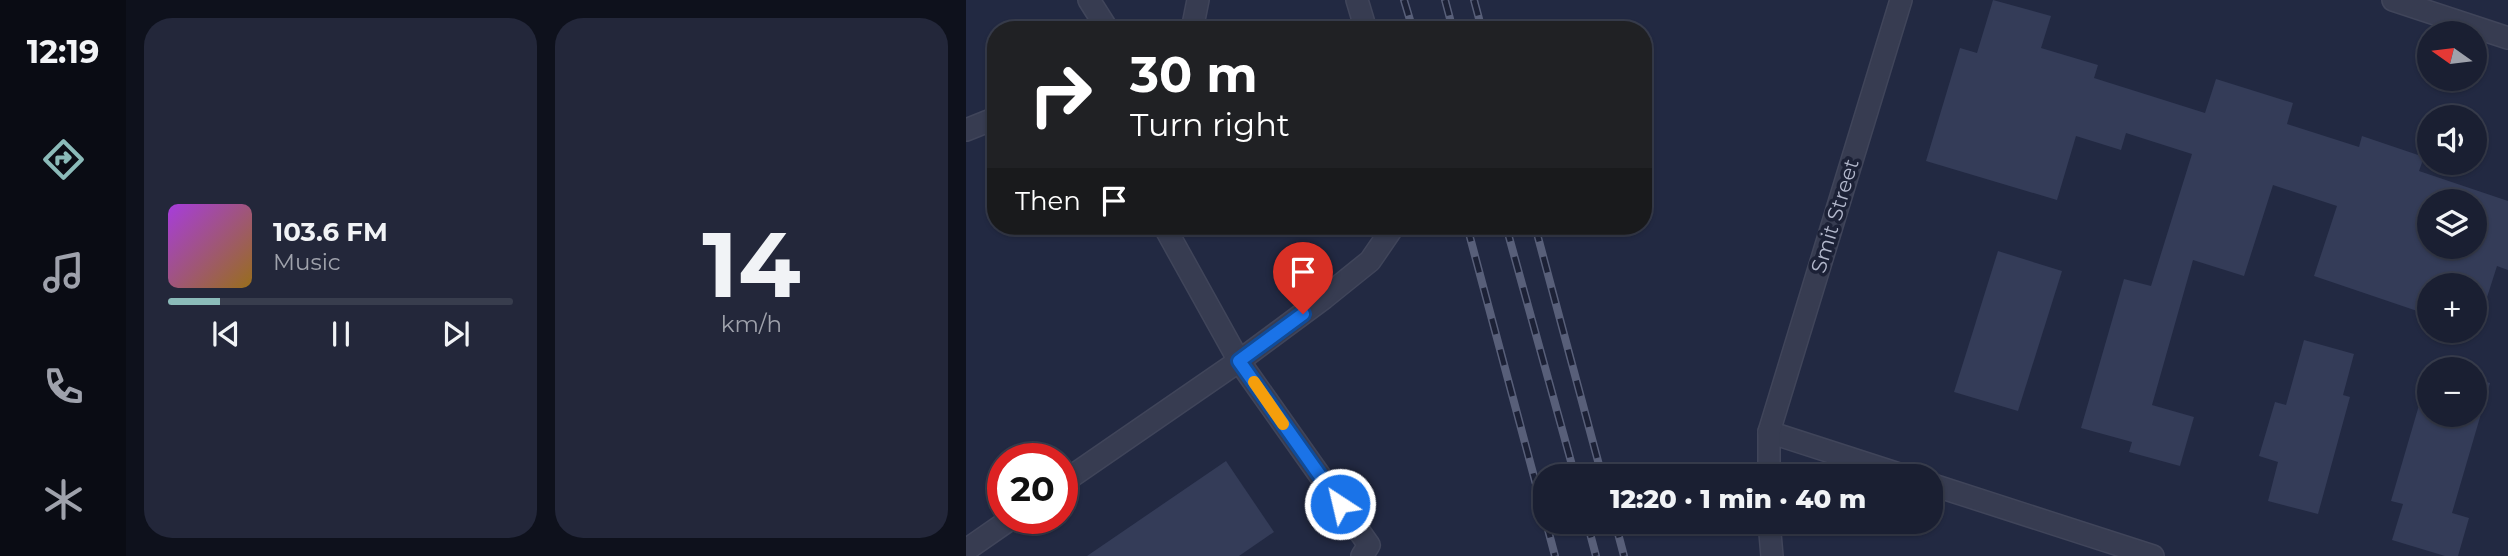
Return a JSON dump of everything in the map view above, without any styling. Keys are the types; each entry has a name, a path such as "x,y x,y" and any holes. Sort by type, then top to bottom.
{"street":[{"path":"1089,0 1102,21"},
{"path":"1194,21 1198,0"},
{"path":"1357,0 1363,21"},
{"name":"Smit Street","path":"1769,464 1769,432 1901,0"},
{"path":"2393,0 2508,38"},
{"path":"966,130 987,122"},
{"path":"1169,235 1239,361 1370,552"},
{"path":"1078,472 1239,361 1370,261 1388,235"},
{"path":"1769,432 1868,464"},
{"path":"1943,488 2153,556"},
{"path":"966,550 989,534"},
{"path":"1770,534 1772,556"}],"building":[{"path":"1993,0 2051,16 2041,48 2098,65 2094,78 2205,113 2216,79 2293,103 2287,124 2359,147 2362,136 2417,155 2417,175 2431,175 2472,189 2417,189 2417,259 2487,259 2487,194 2508,201 2508,270 2497,266 2487,297 2487,273 2417,273 2417,311 2314,276 2337,206 2273,185 2244,276 2193,260 2152,405 2194,417 2180,466 2129,452 2132,442 2081,428 2124,279 2151,286 2192,154 2126,133 2121,150 2076,136 2057,200 1926,161 1960,48 1977,53"},
{"path":"1998,251 2062,271 2018,411 1954,392"},
{"path":"2304,340 2354,354 2343,395 2350,397 2318,514 2268,501 2278,462 2259,456 2275,402 2286,405"},
{"path":"2417,412 2417,427 2477,427 2452,513 2469,518 2458,556 2445,556 2392,540 2403,504 2391,501"},
{"path":"1226,461 1274,532 1239,556 1087,556"}],"railway":[{"path":"1404,0 1410,21"},
{"path":"1445,0 1451,21"},
{"path":"1474,0 1480,21"},
{"path":"1469,235 1533,473"},
{"path":"1508,235 1572,464"},
{"path":"1537,235 1599,464"},
{"path":"1549,534 1555,556"},
{"path":"1590,534 1596,556"},
{"path":"1618,534 1624,556"}],"slow traffic":[{"path":"1254,382 1283,424"}],"route":[{"path":"1303,314 1239,361 1340,504"}]}
